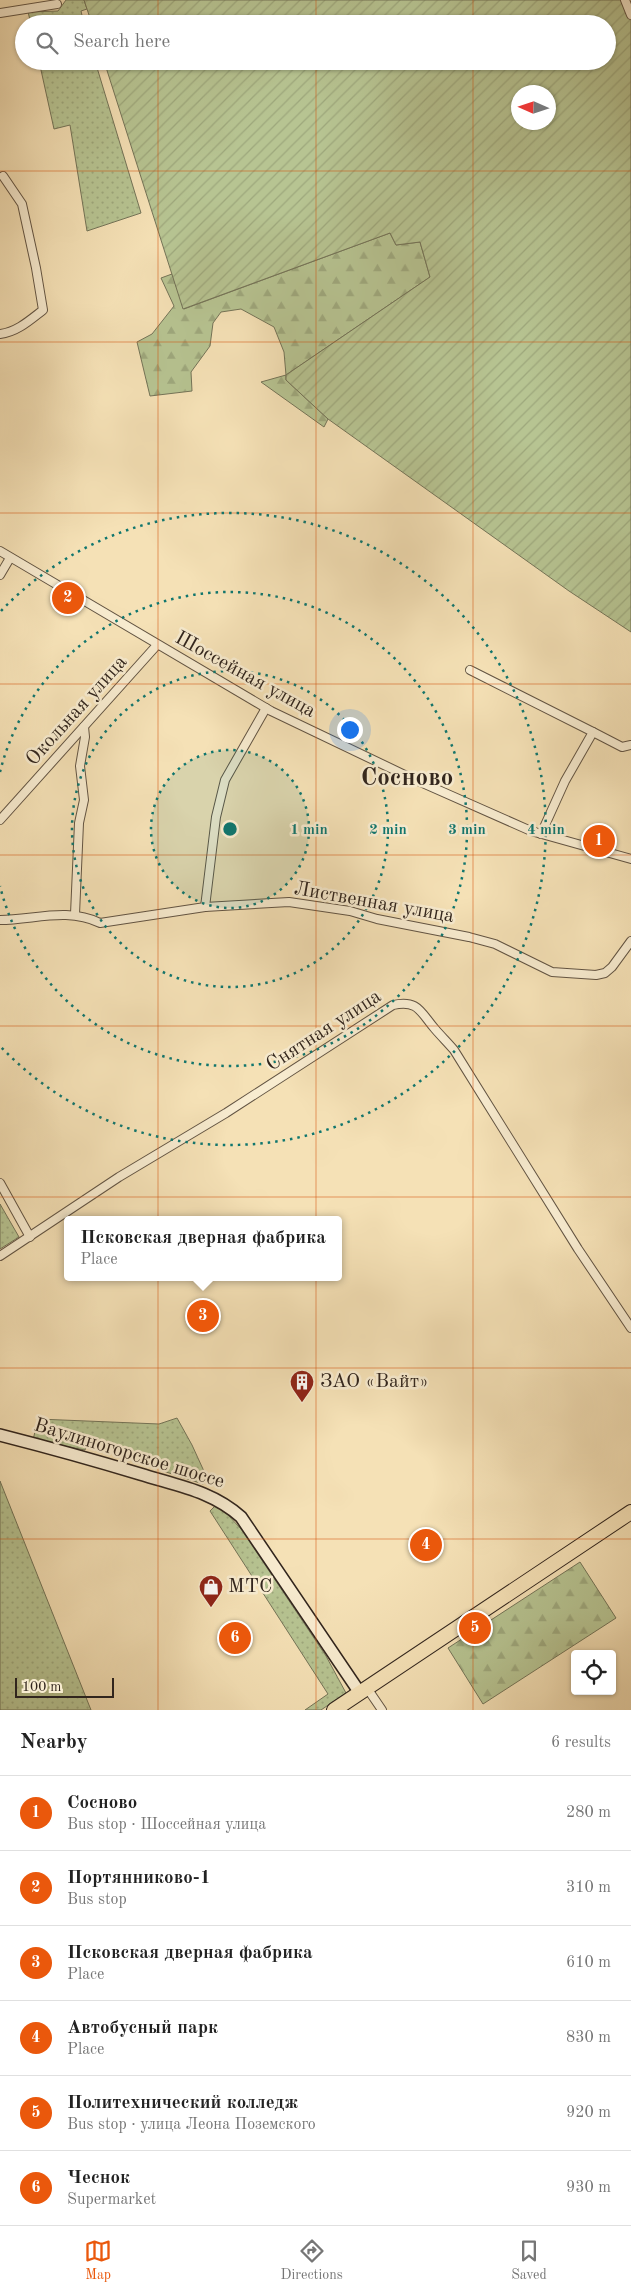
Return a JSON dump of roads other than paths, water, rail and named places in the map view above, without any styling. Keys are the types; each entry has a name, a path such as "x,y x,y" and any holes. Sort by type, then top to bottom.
{"highway":[{"path":"334,1710 631,1512"}],"street":[{"path":"625,0 631,15"},
{"path":"0,12 57,4"},
{"path":"0,334 8,333 21,326 43,310 22,204 3,176"},
{"name":"Шоссейная улица","path":"0,552 266,708 409,777 541,834 631,858"},
{"path":"0,575 10,558"},
{"name":"Окольная улица","path":"0,820 157,645"},
{"path":"470,670 622,747 631,745"},
{"path":"204,907 216,817 225,780 266,708"},
{"path":"75,914 79,823 84,800 80,766 85,738 84,727"},
{"path":"541,834 564,781 593,732"},
{"name":"Лиственная улица","path":"0,920 75,914 100,923 204,907 290,902 350,911 377,919 469,936 494,944 552,972 596,975 605,973 612,967 631,941"},
{"name":"Снятная улица","path":"0,1256 119,1177 226,1114 393,1005 405,1003 421,1009 454,1050 578,1249 631,1328"},
{"path":"0,1183 30,1237"},
{"name":"Ваулиногорское шоссе","path":"0,1435 114,1466 206,1494 226,1503 241,1517 363,1690"},
{"path":"363,1690 382,1710"}],"place":[{"name":"Портянниково-1","path":"68,598"},
{"name":"Сосново","path":"599,841"},
{"name":"Псковская дверная фабрика","path":"203,1316"},
{"name":"ЗАО «Вайт»","path":"302,1403"},
{"name":"Автобусный парк","path":"426,1545"},
{"name":"МТС","path":"211,1608"},
{"name":"Политехнический колледж","path":"475,1628"},
{"name":"Чеснок","path":"235,1638"}],"district":[{"name":"Сосново","path":"407,778"}]}
